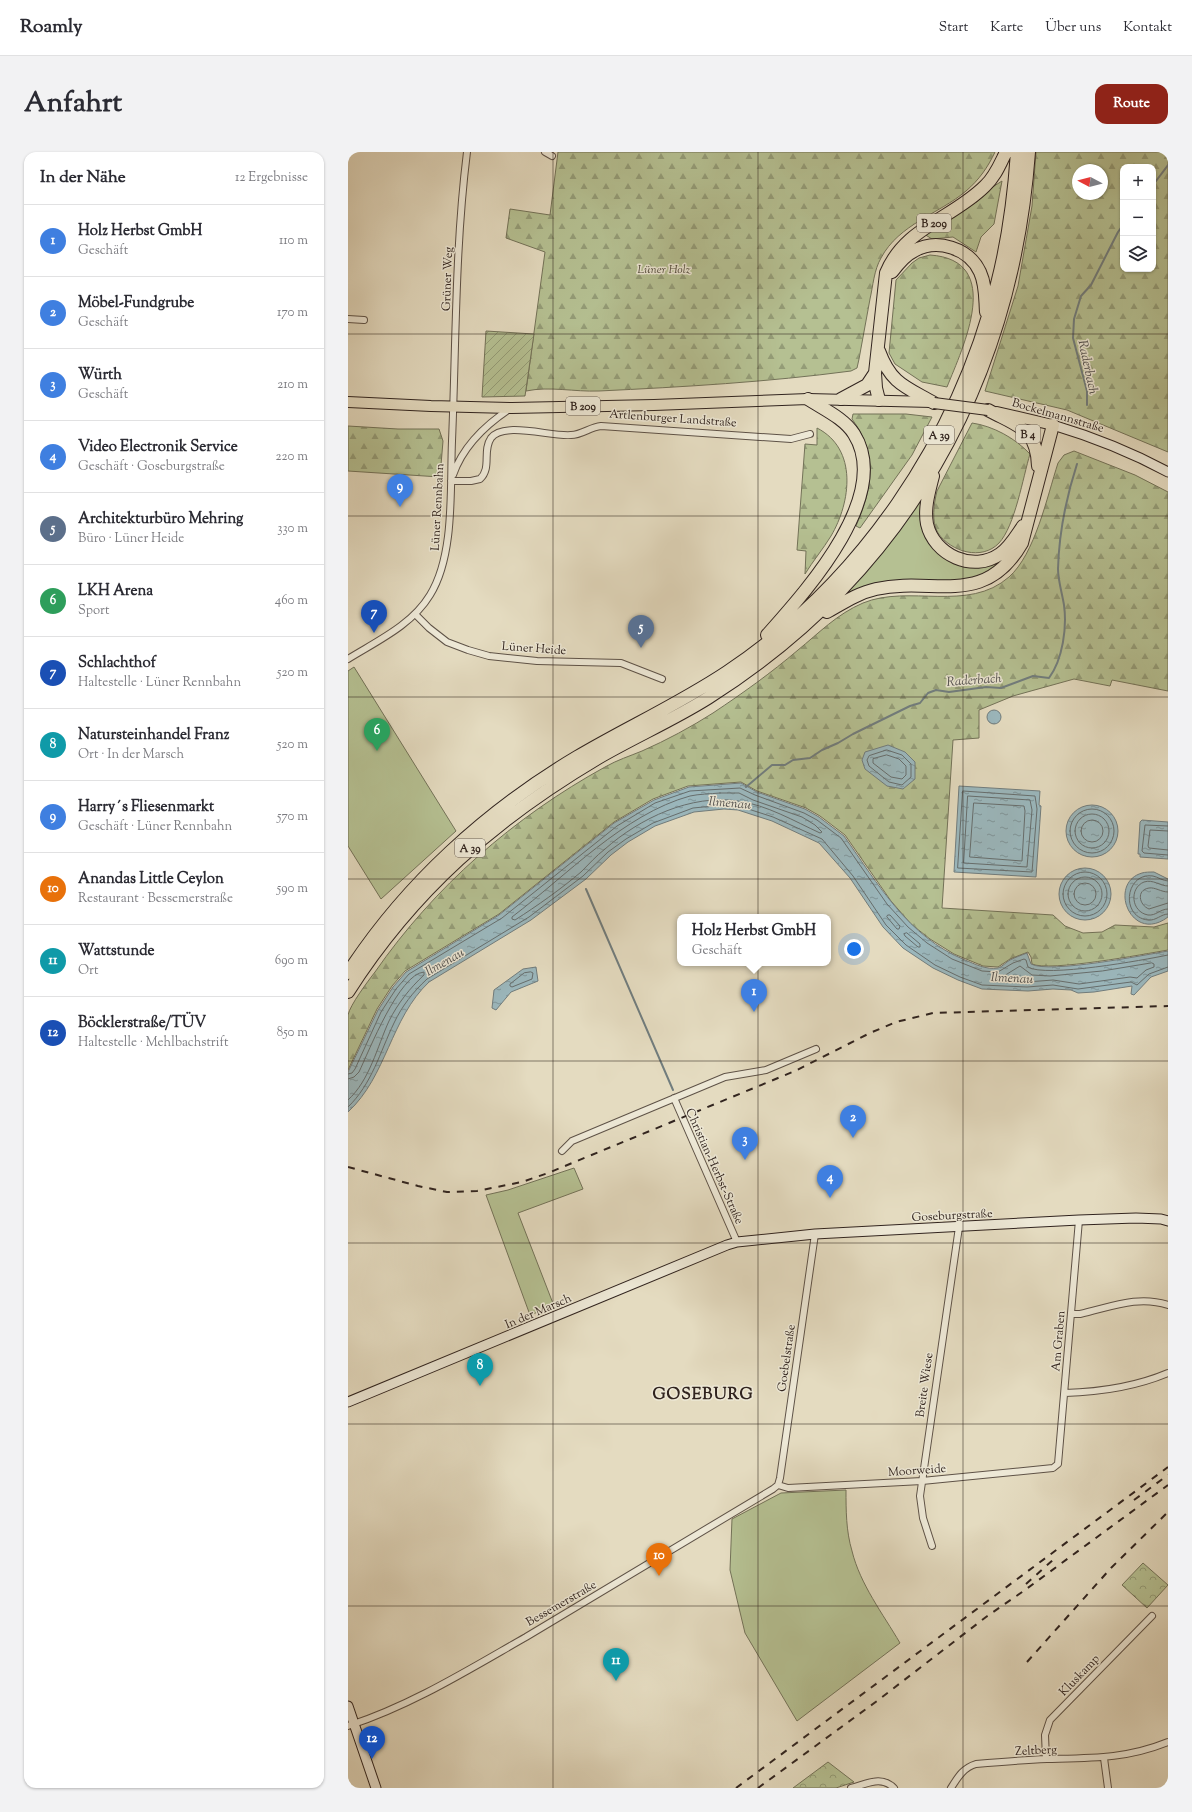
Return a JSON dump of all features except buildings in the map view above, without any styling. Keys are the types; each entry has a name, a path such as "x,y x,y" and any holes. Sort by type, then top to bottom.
{"highway":[{"name":"B 209","path":"841,399 867,384 875,373 884,287 886,273 890,263 904,244 914,235 970,199 981,189 998,168 1006,152"},
{"name":"A 39","path":"348,973 376,935 425,877 459,844 499,810 574,758 676,703 746,658 787,626 821,594 853,560 902,496 925,462 966,379 987,321 1006,245 1017,152"},
{"name":"A 39","path":"348,992 379,946 433,883 465,852 504,820 533,799 586,765 707,699 752,669 831,602 880,546 912,503 935,468 975,389 998,325 1018,247 1029,152"},
{"path":"884,287 900,262 914,250 928,246 944,246 959,250 971,259 980,272 984,285 987,321"},
{"path":"878,348 888,372 895,381 934,402"},
{"path":"875,373 876,388 879,400"},
{"path":"746,658 818,575 834,550 852,516 860,493 864,476 863,461 860,447 854,433 842,421 808,399"},
{"name":"B 4","path":"988,410 1022,428 1033,438 1038,452 1039,477"},
{"path":"808,623 849,599 877,589 898,586 950,587 970,585 987,579 1002,570 1014,557 1022,543 1053,425"},
{"name":"A 39","path":"935,468 926,508 927,524 932,536 940,548 951,556 964,561 979,562 992,559 1009,547 1028,518"}],"main road":[{"name":"B 209","path":"348,402 512,408 654,405 808,399 934,402"},
{"name":"Bockelmannstraße","path":"934,402 988,410 1053,425"}],"street":[{"name":"Grüner Weg","path":"453,407 460,225 467,152"},
{"path":"545,152 552,156"},
{"path":"348,319 364,320"},
{"name":"Lüner Rennbahn","path":"348,659 402,626 415,614 430,595 440,576 446,555 451,480 453,407"},
{"path":"451,480 459,459 470,443 492,422 512,408"},
{"name":"Bockelmannstraße","path":"1053,425 1107,443 1168,472"},
{"name":"Artlenburger Landstraße","path":"451,480 474,481 483,477 486,469 488,443 496,433 504,430 573,435 601,426 791,439 810,434"},
{"name":"Lüner Heide","path":"415,614 429,628 447,642 489,656 537,661 621,663 662,678"},
{"name":"Christian-Herbst-Straße","path":"562,1151 572,1141 725,1077 766,1070 816,1049"},
{"name":"Christian-Herbst-Straße","path":"674,1098 737,1242"},
{"name":"Goseburgstraße","path":"737,1242 815,1234 1079,1220 1136,1218 1161,1219 1168,1221"},
{"name":"Am Graben","path":"1058,1464 1079,1220"},
{"name":"Breite Wiese","path":"932,1546 922,1518 922,1481 959,1227"},
{"name":"Goebelstraße","path":"778,1484 815,1234"},
{"name":"In der Marsch","path":"348,1402 737,1242"},
{"path":"1071,1314 1080,1314 1139,1300 1153,1301 1168,1305"},
{"path":"1065,1393 1109,1390 1147,1381 1168,1373"},
{"name":"Moorweide","path":"778,1484 788,1488 922,1481 1053,1468 1058,1464"},
{"name":"Bessemerstraße","path":"351,1725 395,1709 451,1680 624,1580 773,1489 778,1484"},
{"name":"Kluskamp","path":"1046,1759 1045,1735 1050,1720 1152,1616"},
{"path":"348,1706 351,1725 376,1788"},
{"name":"Zeltberg","path":"951,1788 962,1772 971,1765 1046,1759 1104,1758 1134,1753 1168,1742"},
{"path":"1104,1758 1108,1788"},
{"path":"851,1788 882,1780 888,1782 894,1788"}],"green space":[{"name":"Lüner Holz","path":"558,152 995,152 983,173 971,187 898,236 881,258 874,278 857,368 851,371 820,375 725,384 599,391 544,389 526,391 545,252 506,238 510,209 550,215"},
{"path":"1036,152 1168,152 1168,452 1067,410 985,391 1018,286 1032,206"},
{"path":"1002,181 994,224 981,237 976,252 953,237 932,239 924,234 978,201 991,188"},
{"path":"930,255 953,260 967,272 973,288 973,308 968,329 962,350 947,387 922,382 895,364 889,353 896,280 912,263 919,258"},
{"path":"486,331 534,334 525,396 482,397"},
{"path":"853,414 906,414 932,417 912,455 860,528 856,526 866,498 870,471 866,445 852,419"},
{"path":"972,423 996,430 1011,438 1030,454 1018,501 1005,535 992,549 976,553 959,549 944,540 938,533 934,523 934,507 937,491"},
{"path":"348,426 398,429 439,429 443,441 440,477 348,471"},
{"path":"817,428 830,437 839,449 845,462 847,477 846,492 843,508 831,536 805,574 806,551 797,550 805,444 817,445"},
{"path":"1074,451 1135,475 1168,492 1168,691 1112,680 1110,686 1074,679 1013,696 979,710 979,738 953,740 942,908 1053,915 1065,926 1083,933 1102,932 1115,925 1154,927 1168,923 1168,950 1098,962 1057,966 1032,964 1031,957 1028,952 1010,959 998,967 983,966 954,954 930,939 911,924 891,901 845,835 820,816 806,808 757,791 741,782 688,786 653,799 614,822 499,914 405,971 392,986 377,1009 348,1070 348,1015 356,999 398,941 423,911 478,856 539,808 571,787 619,760 661,742 713,713 767,675 829,624 854,607 881,598 899,596 957,596 975,594 993,588 1009,577 1018,567 1026,554 1045,508 1058,463 1064,455"},
{"path":"925,493 937,551 949,561 963,565 1008,555 986,574 969,580 860,588 844,595 883,550"},
{"path":"354,667 456,831 381,899 348,846 348,671"},
{"path":"574,1168 583,1189 518,1213 554,1306 530,1315 486,1195 508,1190"},
{"path":"846,1490 847,1528 860,1575 900,1643 797,1721 745,1633 730,1570 732,1519 781,1493"},
{"path":"1143,1563 1168,1585 1147,1608 1122,1585"},
{"path":"828,1762 854,1782 836,1788 793,1788"}],"water":[{"path":"991,710 997,710 1001,714 1001,720 997,724 991,724 987,720 987,714"},
{"path":"888,745 905,752 915,762 915,779 903,789 887,786 865,769 862,760 865,752"},
{"name":"Ilmenau","path":"741,783 757,792 805,809 819,817 844,836 882,890 911,923 927,938 945,950 965,960 985,967 998,968 1010,960 1027,953 1031,964 1057,967 1119,960 1168,951 1168,971 1151,977 1134,995 1131,994 1132,986 1078,993 1071,990 1053,989 1028,991 982,989 933,968 903,948 883,927 850,878 819,843 772,821 738,810 724,809 694,812 655,826 628,842 611,855 586,879 531,920 429,982 405,1013 372,1082 361,1098 348,1112 348,1072 378,1010 393,987 406,972 499,915 614,823 654,800 689,787"},
{"path":"959,786 1040,791 1039,805 1041,806 1036,877 954,872"},
{"path":"1092,805 1102,807 1110,813 1116,821 1118,831 1116,841 1110,849 1102,855 1092,857 1082,855 1074,849 1068,841 1066,831 1068,821 1074,813 1082,807"},
{"path":"1142,820 1168,822 1168,859 1140,857 1140,854 1138,854 1140,822"},
{"path":"1085,868 1095,870 1103,876 1109,884 1111,894 1109,904 1103,912 1095,918 1085,920 1075,918 1067,912 1061,904 1059,894 1061,884 1067,876 1075,870"},
{"path":"1154,872 1168,879 1168,917 1155,924 1143,923 1134,918 1128,909 1125,899 1126,888 1132,879 1142,873"},
{"path":"536,967 538,981 511,992 496,1010 492,1008 494,990 523,969"}],"waterway":[{"name":"Raderbach","path":"1156,181 1168,165"},
{"name":"Raderbach","path":"1087,405 1087,391 1073,338 1074,319 1081,296 1091,285 1120,229"},
{"name":"Raderbach","path":"746,787 772,765 785,765 793,760 810,758 853,734 910,706 920,703 928,693 936,690 949,692 986,687 1001,688 1033,676 1049,678 1058,662 1063,643 1065,614 1058,573 1060,542 1064,516 1077,464"},
{"path":"586,889 673,1090"}],"railway":[{"path":"348,1167 418,1186 447,1192 477,1191 522,1182 548,1173 795,1071 870,1033 896,1022 933,1013 1168,1006"},
{"path":"736,1788 1168,1467"},
{"path":"1134,1500 1168,1475"},
{"path":"758,1788 877,1701 986,1617 1168,1485"},
{"path":"1027,1662 1111,1568 1168,1512"},
{"path":"1026,1584 1054,1559"}],"place":[{"name":"Harry´s Fliesenmarkt","path":"400,507"},
{"name":"Schlachthof","path":"374,633"},
{"name":"Architekturbüro Mehring","path":"641,648"},
{"name":"LKH Arena","path":"377,751"},
{"name":"Holz Herbst GmbH","path":"754,1012"},
{"name":"Möbel-Fundgrube","path":"853,1138"},
{"name":"Würth","path":"745,1160"},
{"name":"Video Electronik Service","path":"830,1198"},
{"name":"Natursteinhandel Franz","path":"480,1386"},
{"name":"Anandas Little Ceylon","path":"659,1576"},
{"name":"Wattstunde","path":"616,1681"},
{"name":"Böcklerstraße/TÜV","path":"372,1759"}],"district":[{"name":"GOSEBURG","path":"703,1393"}]}
